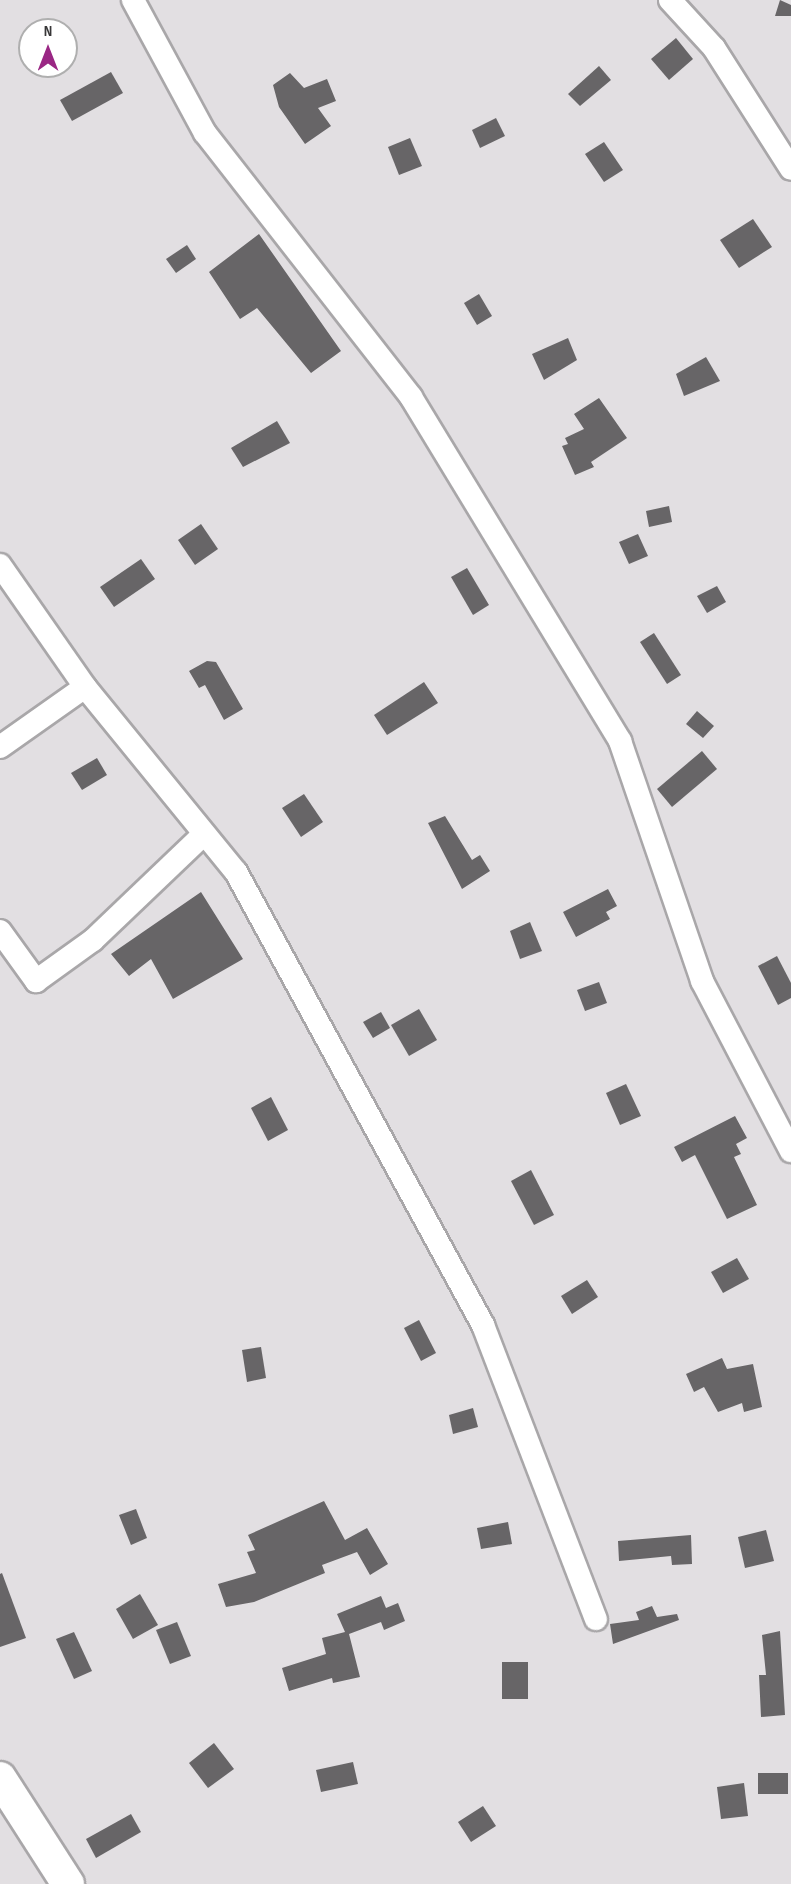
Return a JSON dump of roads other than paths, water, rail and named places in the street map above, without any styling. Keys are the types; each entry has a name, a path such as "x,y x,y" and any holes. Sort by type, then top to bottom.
{"street":[{"path":"134,0 205,133 411,397 620,741 702,981 791,1150"},
{"path":"670,0 714,48 791,169"},
{"path":"0,565 85,687 242,882 483,1325 596,1618"},
{"path":"0,747 85,687"},
{"path":"0,931 36,981 93,940 204,834"},
{"path":"0,1778 68,1884"}]}
